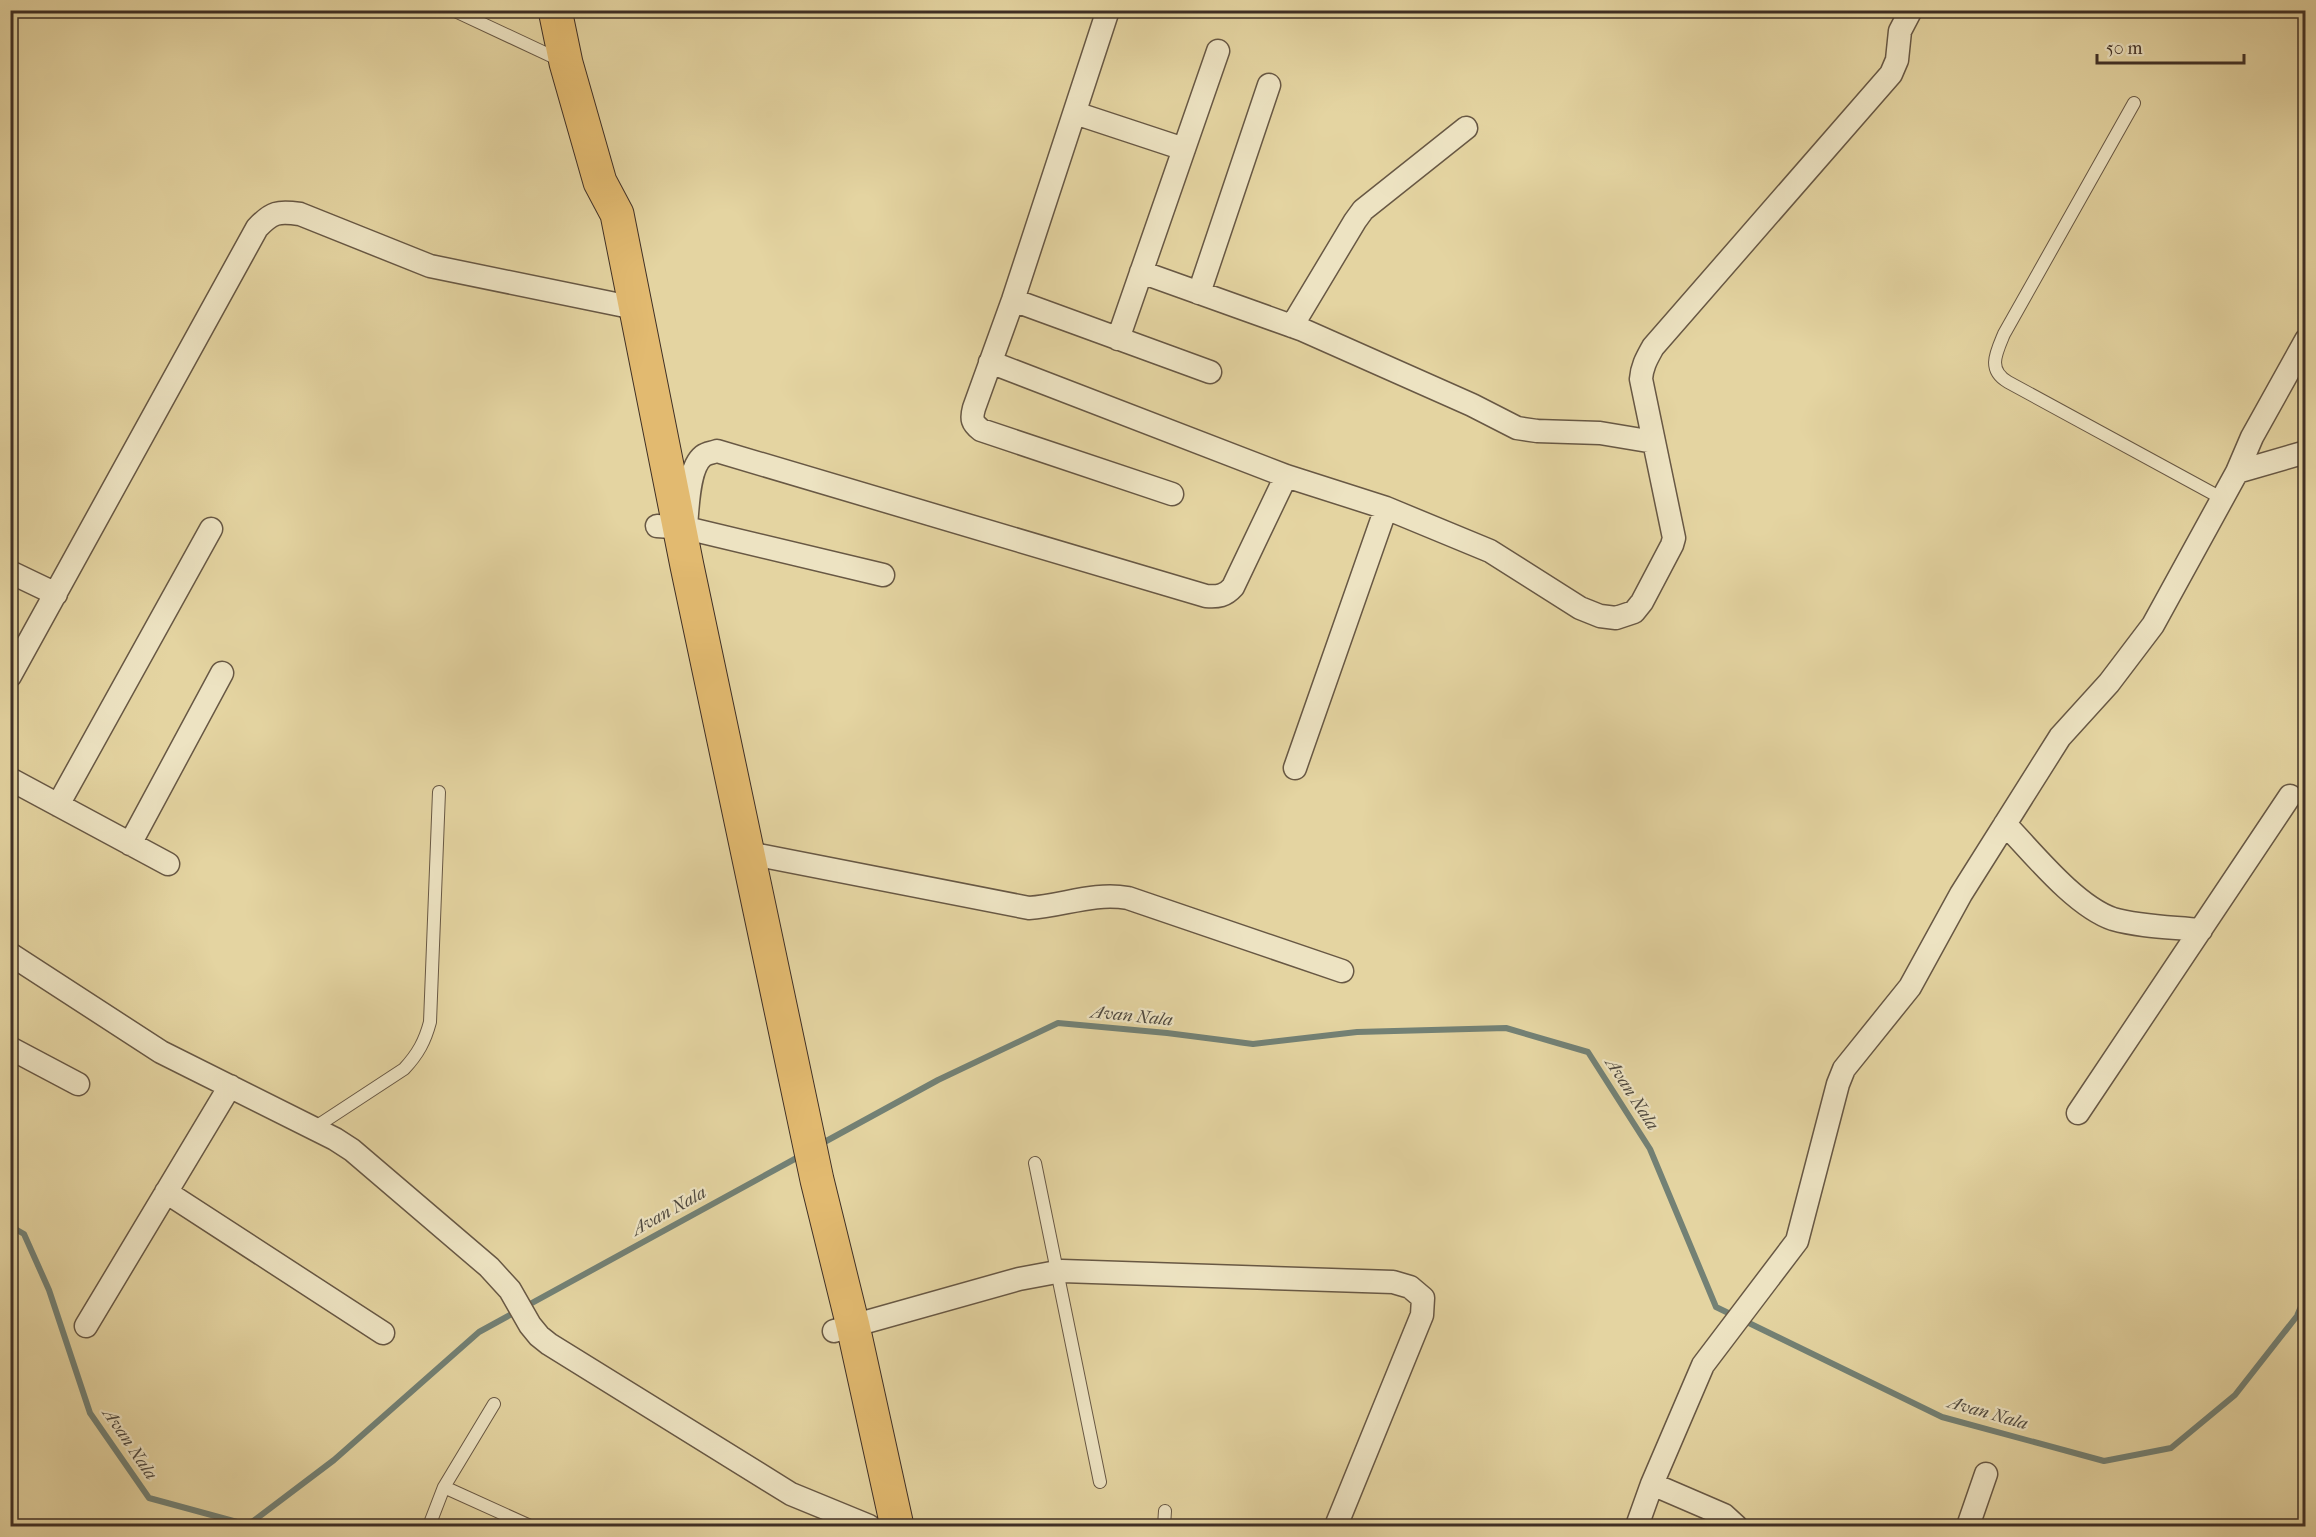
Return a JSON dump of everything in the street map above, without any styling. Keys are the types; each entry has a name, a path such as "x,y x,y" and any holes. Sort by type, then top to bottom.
{"main road":[{"path":"555,10 566,63 600,182 598,224 625,307 748,853 790,1085"},
{"path":"674,527 810,1181 843,1328 897,1527"},
{"path":"843,1328 876,1527"}],"street":[{"path":"1108,10 972,419 981,430 1172,494"},
{"path":"990,362 1286,476 1386,508 1490,551 1580,608 1600,616 1616,618 1634,612 1642,602 1674,538 1641,379 1646,359 1653,347 1891,74 1897,60 1900,31 1911,10"},
{"path":"1118,339 1218,51"},
{"path":"1199,293 1269,84"},
{"path":"1075,113 1185,149"},
{"path":"1292,326 1354,221 1363,210 1466,128"},
{"path":"10,676 257,228 269,216 283,212 300,214 430,266 625,307"},
{"path":"1142,272 1292,326 1472,405 1517,428 1600,433 1654,442"},
{"path":"1013,300 1210,372"},
{"path":"1637,1527 1652,1484 1703,1365 1797,1241 1838,1084 1845,1070 1910,987 1961,894 2060,737 2115,675 2157,619 2223,499 2252,437 2306,340"},
{"path":"883,575 674,527 693,474 704,455 717,451 1206,596 1217,597 1227,594 1233,587 1286,476"},
{"path":"2237,472 2306,452"},
{"path":"1294,768 1386,508"},
{"path":"58,805 211,529"},
{"path":"10,572 56,594"},
{"path":"130,844 222,673"},
{"path":"10,779 168,864"},
{"path":"2078,1113 2290,796"},
{"path":"2005,824 2072,893 2111,918 2201,930"},
{"path":"748,853 1029,908 1046,907 1098,896 1128,898 1342,971"},
{"path":"10,954 161,1052 314,1128 352,1150 489,1267 510,1290 530,1325 549,1344 791,1494 869,1527"},
{"path":"10,1048 78,1084"},
{"path":"86,1326 230,1086"},
{"path":"166,1192 383,1333"},
{"path":"843,1328 1019,1279 1056,1272 1088,1271 1393,1282 1410,1287 1423,1298 1422,1315 1336,1527"},
{"path":"1968,1527 1986,1474"},
{"path":"1652,1484 1724,1515 1736,1527"}],"lane":[{"path":"453,10 566,63"},
{"path":"2134,103 2004,334 1997,350 1995,367 1999,377 2007,382 2223,499"},
{"path":"314,1128 404,1069 424,1042 430,1022 439,792"},
{"path":"1035,1163 1100,1482"},
{"path":"429,1527 444,1487 494,1404"},
{"path":"444,1487 530,1527"},
{"path":"1164,1527 1165,1511"}],"waterway":[{"name":"Avan Nala","path":"819,1145 938,1080 1058,1023 1253,1044 1357,1032 1506,1028 1588,1052 1650,1149 1716,1307 1942,1417 2104,1461 2171,1448 2235,1395 2297,1316 2306,1295"},
{"name":"Avan Nala","path":"10,1226 24,1234 49,1290 90,1413 149,1498 248,1525 334,1460 479,1332 802,1155"}]}
